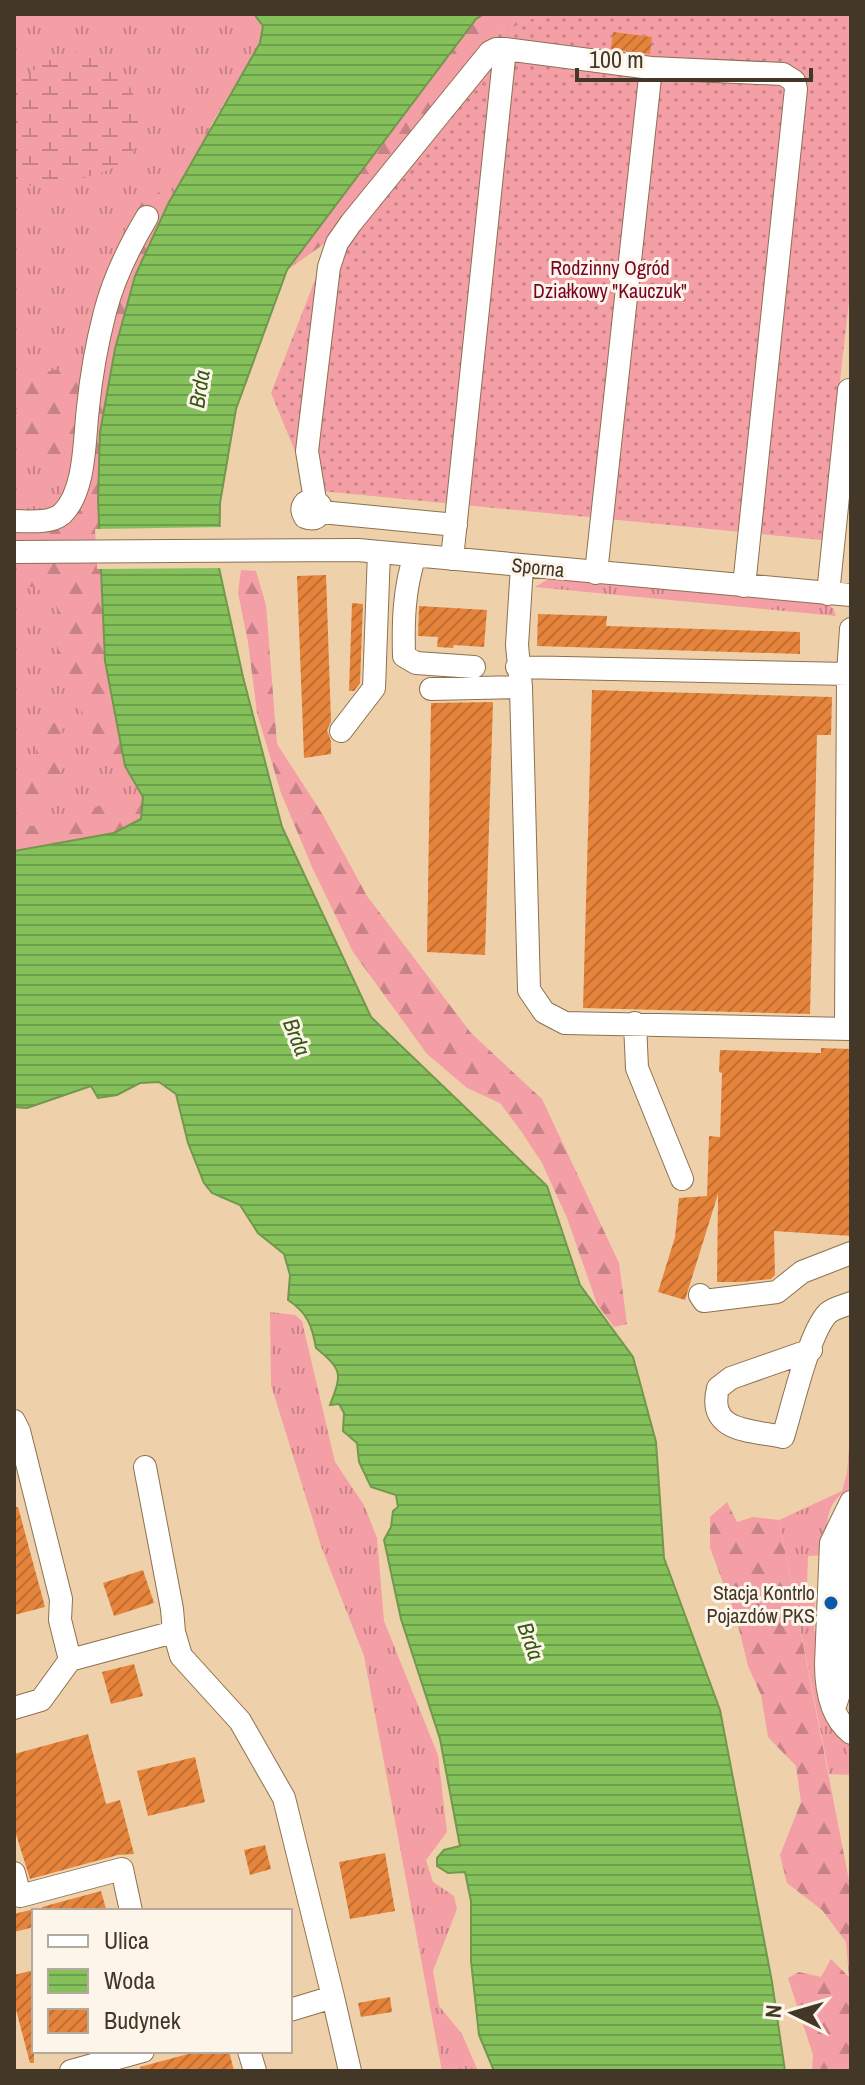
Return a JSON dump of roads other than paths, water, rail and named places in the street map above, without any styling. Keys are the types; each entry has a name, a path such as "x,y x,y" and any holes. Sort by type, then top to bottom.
{"street":[{"path":"456,525 318,506 307,451 329,267 334,251 351,223 490,52 496,49 651,68 783,74 794,81 796,89 744,586"},
{"path":"452,559 505,49"},
{"path":"596,573 651,68"},
{"path":"14,521 54,518 61,515 71,498 84,454 88,409 105,312 115,279 147,217"},
{"path":"828,594 847,447 849,390"},
{"name":"Sporna","path":"14,552 333,549 851,595"},
{"path":"341,731 374,688 379,552"},
{"path":"415,555 403,609 404,656 416,663 474,667"},
{"path":"522,566 519,677 529,990 544,1012 565,1023 849,1028 848,674 851,629"},
{"path":"431,689 519,677 848,674"},
{"path":"635,1023 637,1068 682,1179"},
{"path":"700,1295 704,1301 777,1292 802,1272 851,1253"},
{"path":"811,1350 731,1378 718,1388 715,1405 719,1416 728,1426 783,1437 811,1350 817,1328 830,1311 851,1303"},
{"path":"14,1421 61,1599 60,1620 70,1660"},
{"path":"145,1467 181,1656 240,1721 284,1798 350,2071"},
{"path":"845,1512 831,1543 826,1684 839,1720 851,1733"},
{"path":"14,1708 41,1700 70,1660 174,1632"},
{"path":"14,1873 20,1896 122,1869 131,1909"},
{"path":"292,2009 333,1997"},
{"path":"71,2071 136,2053"}],"water":[{"name":"Brda","path":"254,14 484,14 476,19 287,270 236,409 220,503 219,568 243,677 282,827 371,1017 547,1186 580,1285 633,1357 656,1442 664,1558 720,1710 772,1982 785,2071 494,2071 479,2035 471,1961 471,1901 465,1872 448,1873 437,1866 437,1858 444,1850 460,1846 440,1739 401,1619 384,1540 391,1527 393,1511 398,1507 396,1495 371,1487 359,1462 357,1443 343,1431 344,1413 339,1404 330,1405 338,1373 316,1348 305,1315 288,1300 290,1275 284,1254 258,1233 240,1205 212,1193 204,1183 188,1143 176,1094 159,1082 140,1083 117,1095 98,1098 91,1086 27,1108 14,1107 14,851 114,833 141,819 143,797 125,766 105,661 98,500 100,432 115,349 135,276 168,204 260,43 263,26"}],"place":[{"name":"Stacja Kontrlo Pojazdów PKS","path":"831,1603"}],"park label":[{"name":"Rodzinny Ogród Działkowy \"Kauczuk\"","path":"610,278"}]}
